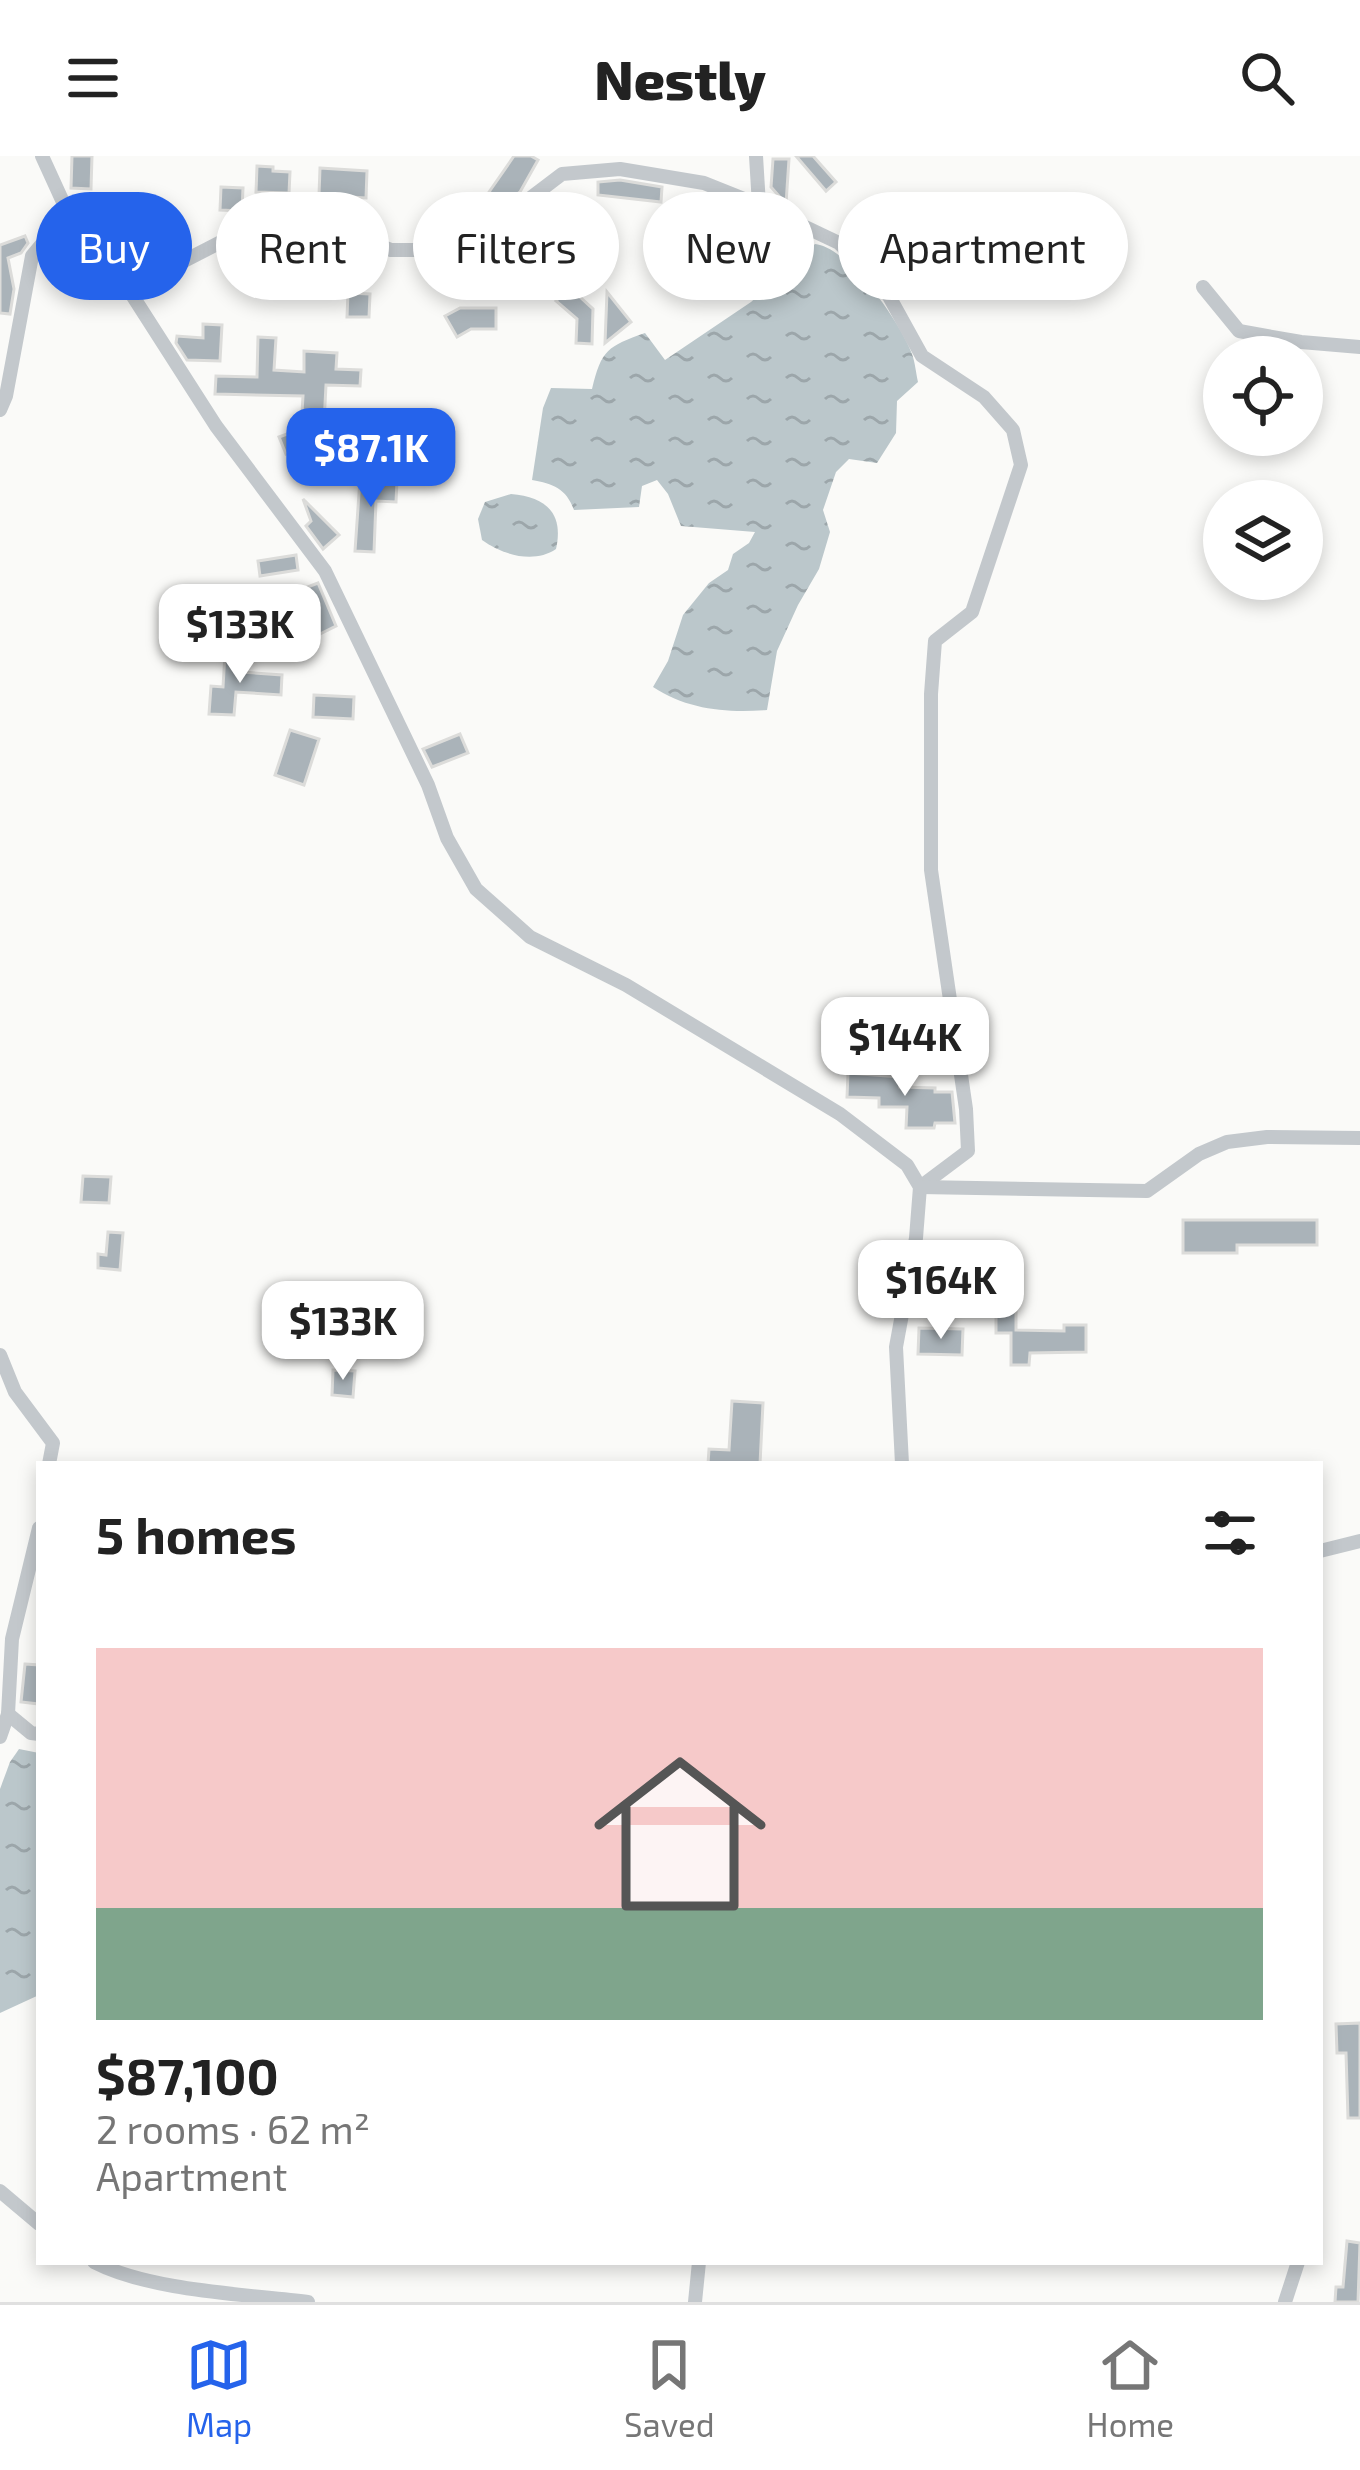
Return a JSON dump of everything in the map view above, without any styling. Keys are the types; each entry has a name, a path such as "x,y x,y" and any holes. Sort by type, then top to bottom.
{"street":[{"path":"42,156 58,192"},
{"path":"756,156 757,192"},
{"path":"192,257 220,243 285,225 344,231 392,250 462,250 562,174 620,169 704,183 726,192"},
{"path":"814,231 839,243 885,289 922,356 985,397 1012,430 1021,465 972,611 935,641 932,870 968,1151 920,1187"},
{"path":"0,410 36,251"},
{"path":"1203,286 1240,332 1360,347"},
{"path":"135,300 216,426 326,571 428,784 447,838 476,889 530,937 626,985 840,1114 908,1165 920,1187 916,1238 896,1347 902,1461"},
{"path":"920,1187 1147,1191 1199,1154 1227,1142 1267,1137 1360,1138"},
{"path":"0,1355 15,1392 53,1443 50,1461"},
{"path":"0,1737 8,1714 6,1637 36,1538"},
{"path":"1323,1550 1360,1541"},
{"path":"8,1714 36,1734"},
{"path":"0,2191 36,2221"},
{"path":"99,2265 143,2279 308,2302"},
{"path":"695,2302 699,2265"},
{"path":"1285,2302 1297,2265"}],"water":[{"path":"814,245 838,255 838,300 880,300 885,306 912,354 918,382 897,401 896,433 877,463 849,459 836,472 823,510 830,532 819,569 777,651 767,710 694,705 653,687 668,661 683,615 709,583 728,570 733,554 755,532 681,526 657,480 642,486 639,507 574,510 558,488 532,480 543,408 551,388 592,389 603,358 614,346 632,338 645,333 665,360 753,300 814,300"},
{"path":"511,494 550,509 557,526 556,549 519,556 482,540 478,519 485,502"},
{"path":"19,1749 36,1752 36,1996 0,2013 0,1789"}],"building":[{"path":"72,156 92,156 91,189 71,188"},
{"path":"514,156 538,160 520,192 489,192"},
{"path":"796,156 813,156 836,182 826,191"},
{"path":"773,159 789,159 787,192 771,187"},
{"path":"257,166 290,172 289,192 256,192"},
{"path":"320,168 367,171 366,192 319,192"},
{"path":"620,180 662,187 662,192 643,192 643,200 619,197 619,192 598,192 598,182"},
{"path":"221,187 243,188 243,192 221,192"},
{"path":"25,236 28,243 21,253 8,258 14,289 10,314 0,313 0,245"},
{"path":"348,300 370,300 369,317 347,317"},
{"path":"583,300 593,309 592,344 576,343 577,319 556,301"},
{"path":"607,300 613,300 631,322 605,343"},
{"path":"460,308 496,308 496,329 471,329 457,337 445,316"},
{"path":"203,324 222,325 220,361 187,360 176,343 177,336 203,338"},
{"path":"258,337 276,338 274,370 304,372 304,351 337,353 336,369 361,370 360,386 326,385 324,424 378,421 378,437 371,437 371,476 332,474 333,454 313,456 312,445 286,454 279,437 301,429 303,396 215,394 216,376 257,377"},
{"path":"360,479 397,481 396,502 376,501 374,552 355,551"},
{"path":"303,499 339,535 323,549 306,526 311,521"},
{"path":"296,555 298,570 260,576 258,561"},
{"path":"318,583 336,626 306,641 311,652 298,657 286,631 270,640 255,616 286,600 284,596"},
{"path":"225,654 243,655 242,672 282,675 281,695 236,692 234,715 209,714 211,686 223,687"},
{"path":"314,695 354,697 353,719 313,717"},
{"path":"290,730 319,739 304,785 275,775"},
{"path":"460,734 468,753 432,767 423,749"},
{"path":"867,1002 892,1003 891,1022 905,1023 904,1036 866,1035"},
{"path":"848,1073 900,1077 900,1087 952,1092 955,1123 906,1128 907,1107 879,1107 879,1098 847,1097"},
{"path":"83,1176 111,1177 109,1203 81,1202"},
{"path":"1183,1220 1317,1220 1317,1245 1237,1245 1237,1253 1183,1253"},
{"path":"108,1232 123,1233 120,1270 98,1268 98,1254 106,1255"},
{"path":"996,1294 1016,1294 1016,1330 1064,1331 1064,1325 1086,1325 1086,1352 1030,1353 1029,1365 1011,1365 1011,1333 996,1333"},
{"path":"919,1328 963,1329 962,1355 918,1354"},
{"path":"333,1370 355,1371 353,1397 332,1395"},
{"path":"732,1401 763,1403 760,1461 708,1461 709,1449 729,1450"},
{"path":"25,1664 36,1665 36,1704 21,1702"},
{"path":"1360,2023 1360,2118 1348,2118 1346,2053 1337,2053 1336,2024"},
{"path":"1347,2241 1360,2243 1358,2302 1335,2302 1336,2287 1343,2287"}]}
